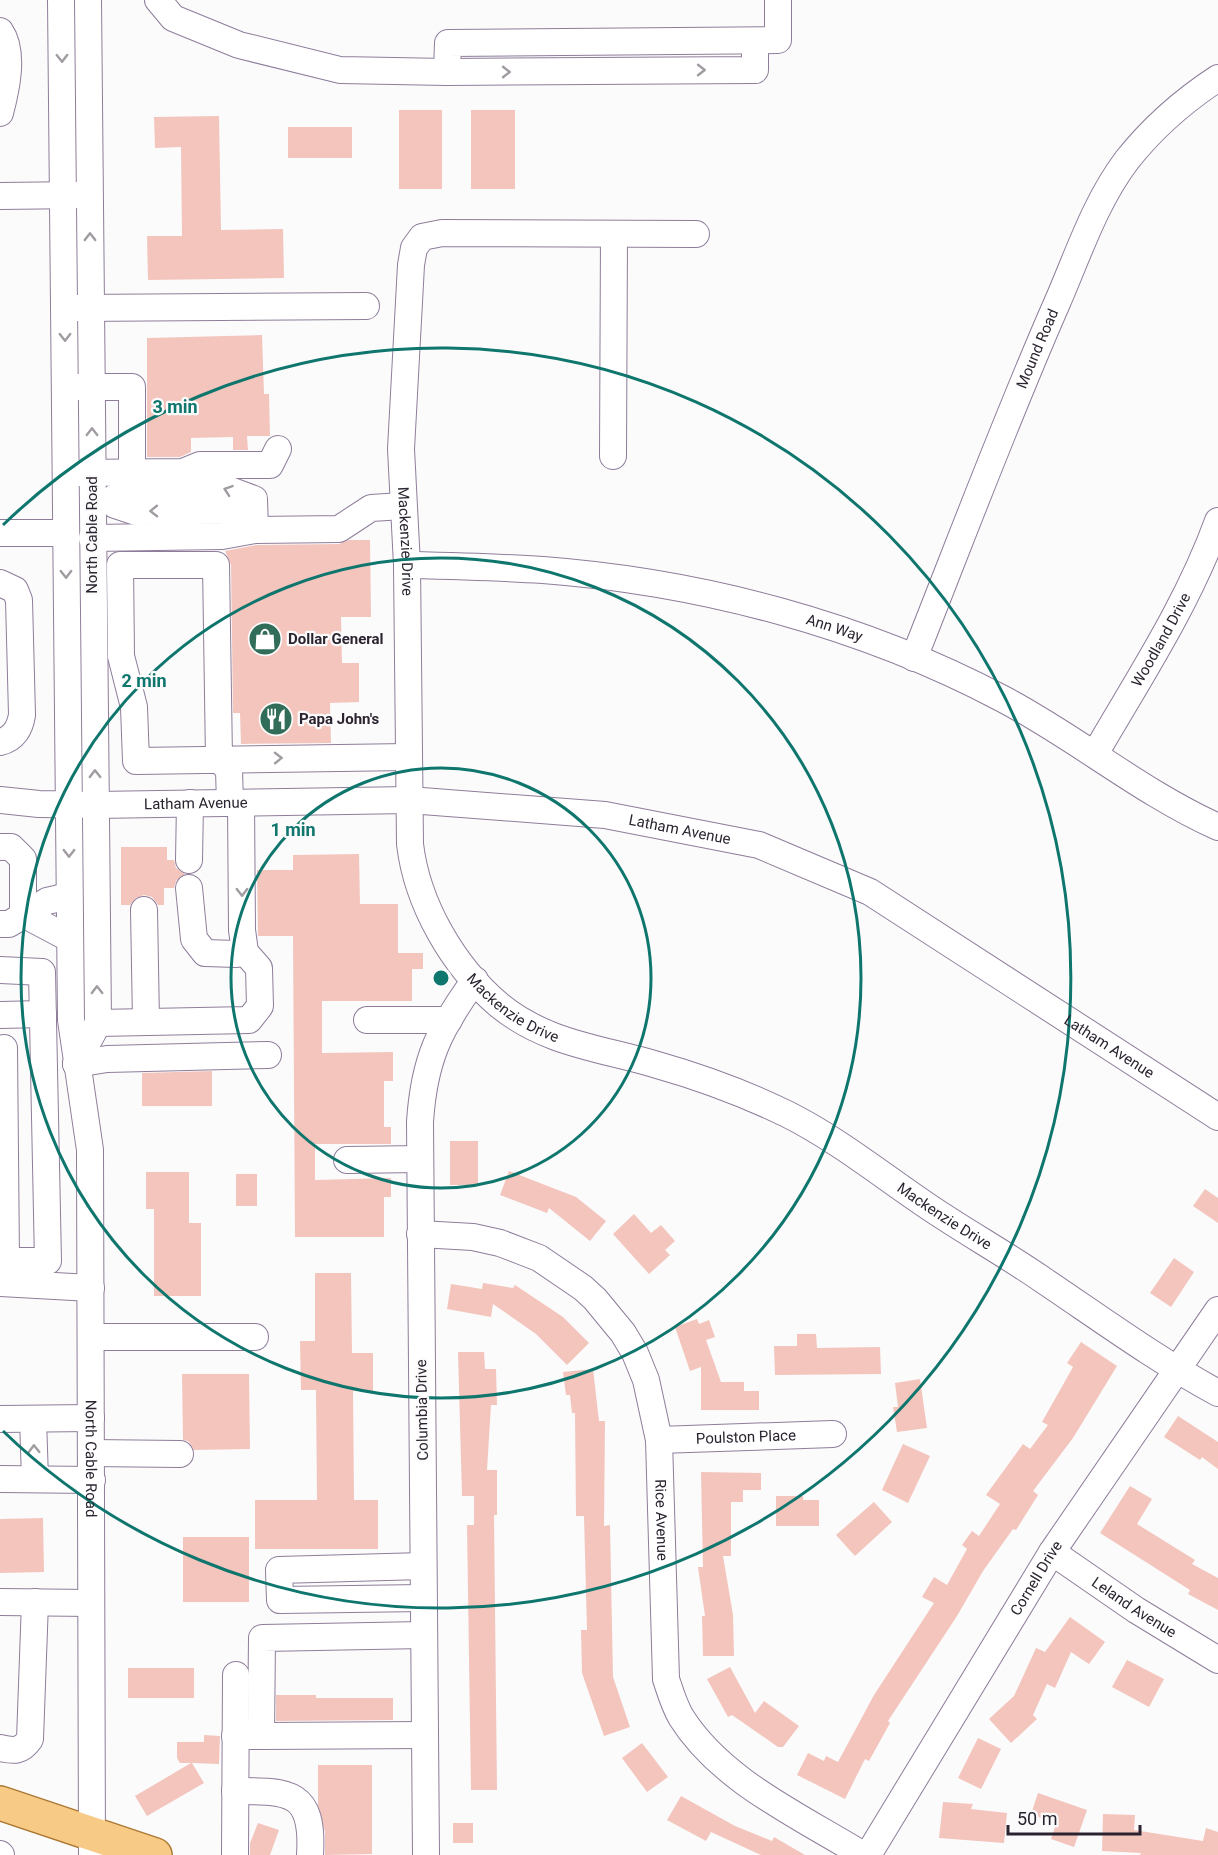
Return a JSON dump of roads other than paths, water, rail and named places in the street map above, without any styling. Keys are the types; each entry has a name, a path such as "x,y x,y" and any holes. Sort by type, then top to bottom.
{"main road":[{"path":"0,1803 92,1844 155,1855"}],"street":[{"name":"North Cable Road","path":"61,0 71,1020 90,1150 92,1844"},
{"name":"North Cable Road","path":"75,1055 98,1023 93,657 103,538 103,493 91,387 88,0"},
{"path":"158,0 173,18 239,45 340,70 447,72 448,43 778,40 778,0"},
{"path":"0,31 7,44 7,76 0,113"},
{"name":"Mound Road","path":"914,658 1046,327 1101,200 1126,161 1152,130 1168,115 1218,78"},
{"path":"0,196 90,195"},
{"name":"Mackenzie Drive","path":"614,234 442,233 422,237 414,248 410,276 401,448 407,565 409,800 412,861 423,896 446,942 475,980 498,1004 525,1023 553,1038 702,1079 789,1115 1040,1278 1177,1371 1218,1393"},
{"path":"613,456 614,234 696,234"},
{"path":"64,308 366,306"},
{"path":"65,387 132,387 132,473"},
{"path":"103,493 132,473 183,472 200,465 270,465 278,449"},
{"path":"65,486 103,493 136,488 219,486 254,499 255,520"},
{"path":"103,538 222,536 255,520 339,529 371,508 403,506"},
{"name":"Woodland Drive","path":"1095,754 1169,628 1204,560 1218,521"},
{"path":"0,533 66,532"},
{"path":"189,888 194,939 205,953 237,954 243,941 242,854 236,803 229,770 219,759 216,565 120,565 122,656 134,707 136,760 219,759 408,757"},
{"name":"Ann Way","path":"407,565 544,570 717,595 821,624 914,658 1004,699 1165,798 1218,826"},
{"path":"0,729 8,723 11,712 5,585 15,590 19,600 22,715 20,726 10,738 0,742"},
{"path":"93,657 122,656"},
{"name":"Latham Avenue","path":"0,800 96,806 409,800 605,814 759,845 870,892 1218,1117"},
{"path":"189,860 190,803"},
{"path":"0,847 17,850 23,859 23,914"},
{"path":"0,924 9,924 47,901 69,896"},
{"path":"144,910 146,1021"},
{"path":"23,914 70,939"},
{"path":"98,1023 249,1020 260,1006 259,968 243,941"},
{"path":"0,970 42,972 48,1261 2,1268"},
{"name":"Columbia Drive","path":"426,1855 420,1234 422,1085 435,1042 475,980"},
{"path":"0,1016 43,1014"},
{"path":"367,1020 448,1020"},
{"path":"2,1268 2,1048 45,1047 75,1055 107,1059 268,1055"},
{"path":"347,1160 420,1159"},
{"name":"Rice Avenue","path":"420,1234 473,1237 500,1243 539,1258 583,1287 608,1313 635,1353 646,1380 659,1440 666,1678 680,1714 704,1746 722,1764 751,1786 863,1855"},
{"path":"2,1268 91,1287"},
{"name":"Cornell Drive","path":"868,1855 1052,1552 1218,1310"},
{"path":"91,1336 255,1337"},
{"path":"0,1419 91,1418"},
{"path":"33,1419 35,1479"},
{"name":"Poulston Place","path":"659,1440 833,1434"},
{"path":"91,1453 180,1454"},
{"path":"2,1478 92,1480"},
{"name":"Leland Avenue","path":"1052,1552 1136,1610 1218,1660"},
{"path":"423,1566 279,1570 280,1600 423,1598"},
{"path":"0,1602 91,1603"},
{"path":"0,1748 17,1751 24,1748 30,1739 35,1602"},
{"path":"235,1855 235,1791 248,1736 262,1638 424,1635"},
{"path":"236,1675 248,1736"},
{"path":"248,1736 425,1735"},
{"path":"235,1791 284,1794 303,1806 309,1816 310,1855"}],"place":[{"name":"Dollar General","path":"265,639"},
{"name":"Papa John's","path":"276,719"}]}
